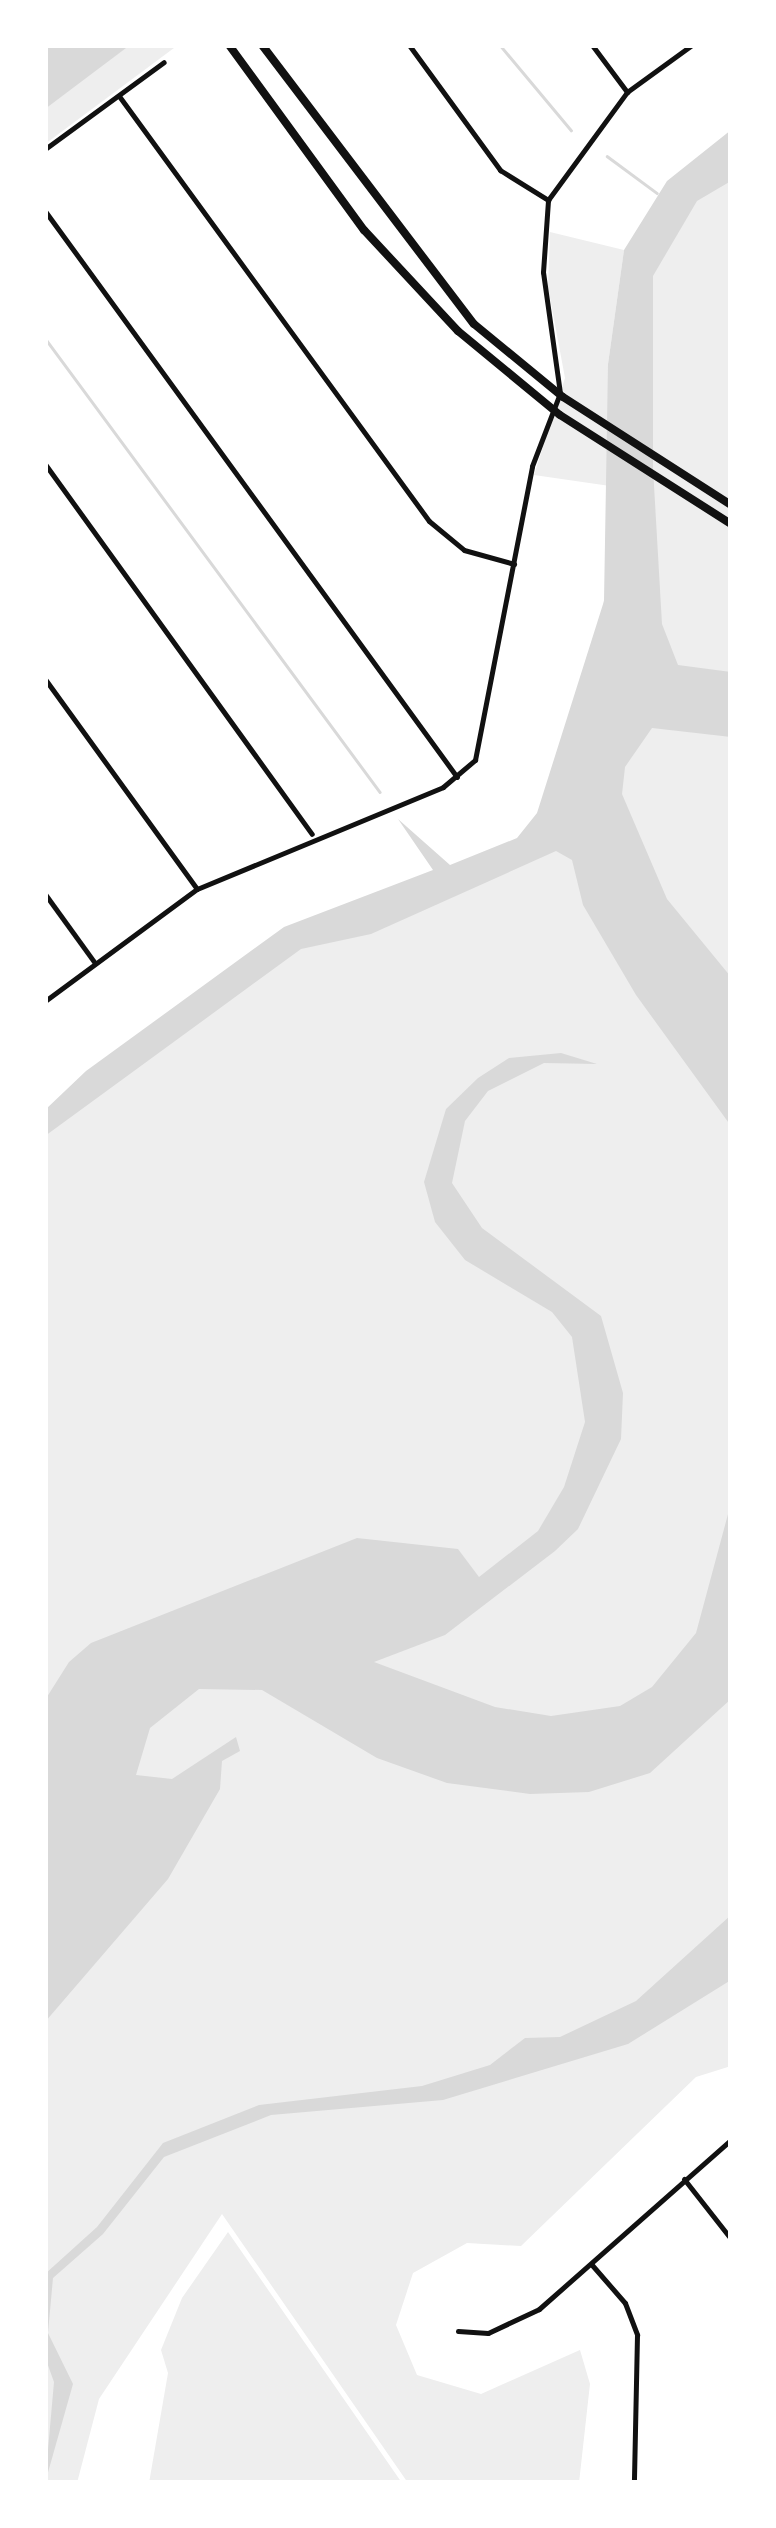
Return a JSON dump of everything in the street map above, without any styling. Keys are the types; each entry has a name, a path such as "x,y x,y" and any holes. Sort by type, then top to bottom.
{"main road":[{"path":"228,45 394,266 514,381 731,524"},
{"path":"262,45 423,268 524,368 731,505"}],"street":[{"path":"409,45 500,170 548,200"},
{"path":"592,45 626,92"},
{"path":"45,1001 197,889 313,835 457,777 485,734 532,466 560,386 543,272 548,200 626,92 692,45"},
{"path":"45,150 164,62"},
{"path":"119,96 429,522 464,550 514,564"},
{"path":"45,211 457,777"},
{"path":"45,464 313,835"},
{"path":"45,678 197,889"},
{"path":"45,894 95,963"},
{"path":"458,2331 510,2326 592,2265 731,2140"},
{"path":"684,2179 731,2239"},
{"path":"592,2265 625,2303 637,2335 634,2483"}],"shaded area":[{"path":"45,45 178,45 45,144"},
{"path":"45,45 130,45 45,109"},
{"path":"731,130 731,181 697,201 653,276 653,468 662,624 678,665 731,672 731,737 652,728 625,767 622,794 667,899 731,977 731,1126 636,995 583,905 572,860 556,851 371,934 301,949 45,1136 45,1110 86,1071 284,927 433,870 398,819 450,865 517,838 537,813 604,601 608,364 624,250 667,181"},
{"path":"731,158 731,2066 696,2077 521,2246 467,2243 413,2273 396,2325 417,2375 481,2394 580,2350 590,2384 579,2483 408,2483 222,2214 99,2399 77,2483 45,2483 45,1120 253,966 574,829 653,225"},
{"path":"550,232 624,250 608,364 610,486 534,475 565,378 548,287"},
{"path":"561,1053 597,1064 544,1063 488,1091 465,1121 452,1183 482,1228 601,1316 623,1393 621,1439 578,1529 555,1551 445,1635 374,1662 495,1707 551,1716 620,1706 652,1687 696,1633 731,1503 731,1699 650,1773 589,1792 530,1794 447,1783 377,1758 262,1690 199,1689 150,1728 136,1775 172,1779 236,1737 240,1751 222,1761 220,1789 168,1879 45,2022 45,1700 69,1662 91,1643 357,1538 458,1549 479,1577 538,1531 564,1487 585,1422 572,1337 552,1312 465,1260 435,1222 424,1182 446,1109 478,1078 509,1058"},
{"path":"731,1915 731,1980 628,2044 443,2100 271,2115 164,2157 103,2234 53,2278 48,2333 73,2384 45,2483 54,2382 45,2357 45,2274 97,2227 163,2143 259,2105 422,2086 490,2065 525,2038 560,2037 636,2001"},
{"path":"228,2232 402,2483 149,2483 168,2373 161,2350 182,2298"}],"waterway":[{"path":"500,45 571,130"},
{"path":"607,156 657,193"},
{"path":"45,338 380,792"}]}
